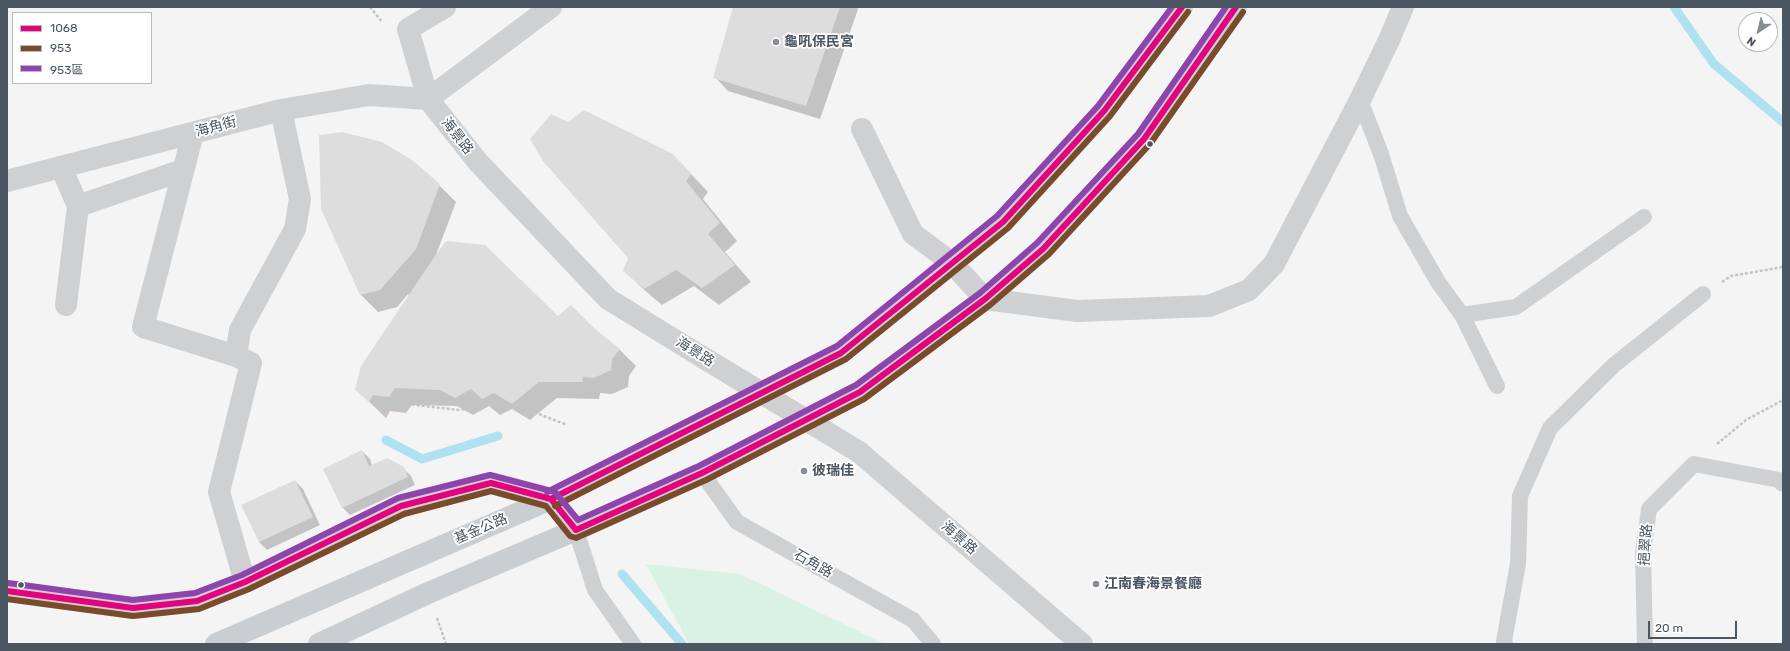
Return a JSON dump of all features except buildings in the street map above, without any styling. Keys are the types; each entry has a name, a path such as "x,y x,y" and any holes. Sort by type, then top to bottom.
{"main road":[{"name":"基金公路","path":"216,644 551,499 841,353 951,262 1004,222 1104,111 1182,7"},
{"path":"319,644 428,593 576,530 702,473 860,392 984,299 1043,249 1144,139 1236,7"}],"street":[{"name":"海景路","path":"445,7 408,29 428,99 478,162 608,299 859,452 1082,644"},
{"path":"428,99 551,7"},
{"path":"862,129 913,234 951,262 984,299 1077,311 1208,306 1249,290 1274,264 1360,100 1403,7"},
{"name":"海角街","path":"7,181 281,110 369,94 428,99"},
{"path":"236,356 240,330 295,229 300,199 281,110"},
{"path":"193,133 143,327 251,362 219,492 245,582"},
{"path":"61,167 78,206 66,305"},
{"path":"78,206 183,170"},
{"path":"7,591 133,608 197,600 245,582 401,506 491,483 551,499 576,530"}],"lane":[{"path":"1360,100 1381,154 1400,216 1438,282 1462,315 1497,386"},
{"path":"1462,315 1516,307 1644,217"},
{"path":"1505,644 1504,641 1518,564 1520,496 1550,428 1614,365 1703,294"},
{"path":"1694,464 1779,480 1783,484"},
{"name":"挹翠路","path":"1645,644 1643,553 1649,509 1694,464"},
{"name":"石角路","path":"702,473 737,522 913,620 933,644"},
{"path":"576,530 595,590 633,644"}],"path":[{"path":"1703,294 1732,276 1783,267"},
{"path":"1694,464 1746,420 1783,400"},
{"path":"382,401 459,410 497,403 516,405 568,425"}],"green space":[{"path":"646,564 740,574 885,644 689,644"}],"waterway":[{"path":"1674,7 1714,64 1783,122"},
{"path":"386,440 422,459 498,436"},
{"path":"622,574 682,644"}],"transit line":[{"name":"953區","path":"547,492 837,346 997,216 1098,106 1172,7"},
{"name":"1068","path":"551,499 841,353 1003,222 1104,111 1182,7"},
{"name":"953區","path":"8,583 133,600 195,593 242,575 398,498 490,475 555,492 578,520 699,466 856,385 980,293 1037,243 1138,134 1226,7"},
{"name":"1068","path":"7,591 133,608 197,601 245,582 401,506 491,483 551,499 576,530 702,473 860,392 985,299 1043,249 1144,139 1236,7"},
{"name":"953","path":"555,506 846,359 1008,228 1110,116 1188,12"},
{"name":"953","path":"7,599 133,616 199,609 249,589 404,514 491,491 546,506 570,536 576,538 706,480 864,399 990,305 1049,254 1150,144 1243,12"}],"place":[{"name":"龜吼保民宮","path":"776,42"},
{"name":"彼瑞佳","path":"804,471"},
{"name":"江南春海景餐廳","path":"1096,584"}]}
